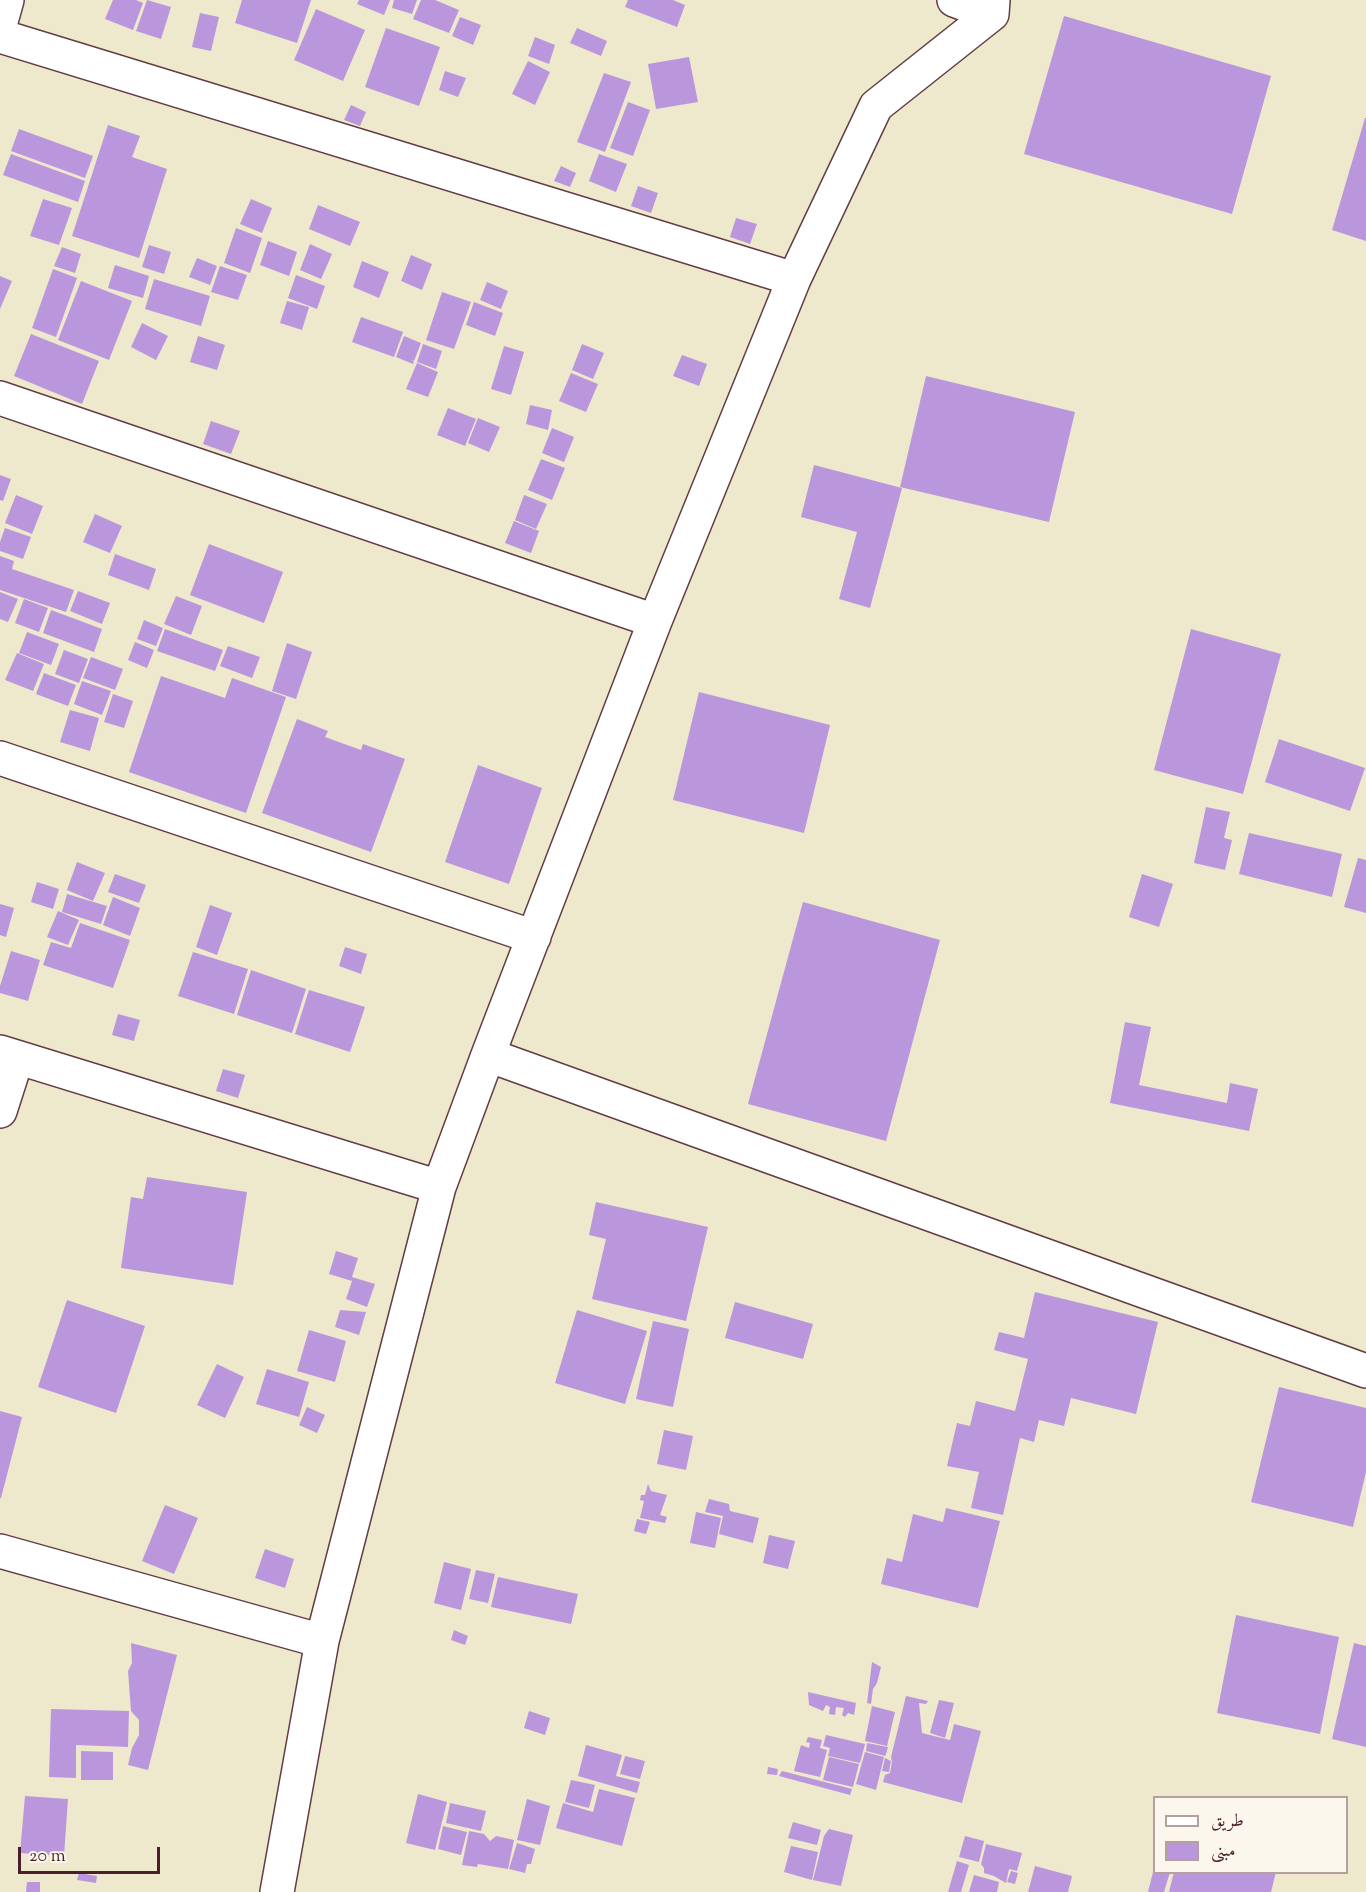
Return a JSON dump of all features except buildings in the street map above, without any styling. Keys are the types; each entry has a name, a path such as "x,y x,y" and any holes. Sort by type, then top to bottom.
{"street":[{"path":"0,25 7,0"},
{"path":"954,0 993,7"},
{"path":"277,1892 322,1641 439,1187 488,1055 655,621 794,279 876,106 993,7"},
{"path":"0,36 794,279"},
{"path":"0,398 655,621"},
{"path":"0,758 534,937"},
{"path":"0,1110 8,1055 439,1187"},
{"path":"488,1055 1366,1371"},
{"path":"0,1551 322,1641"}]}
